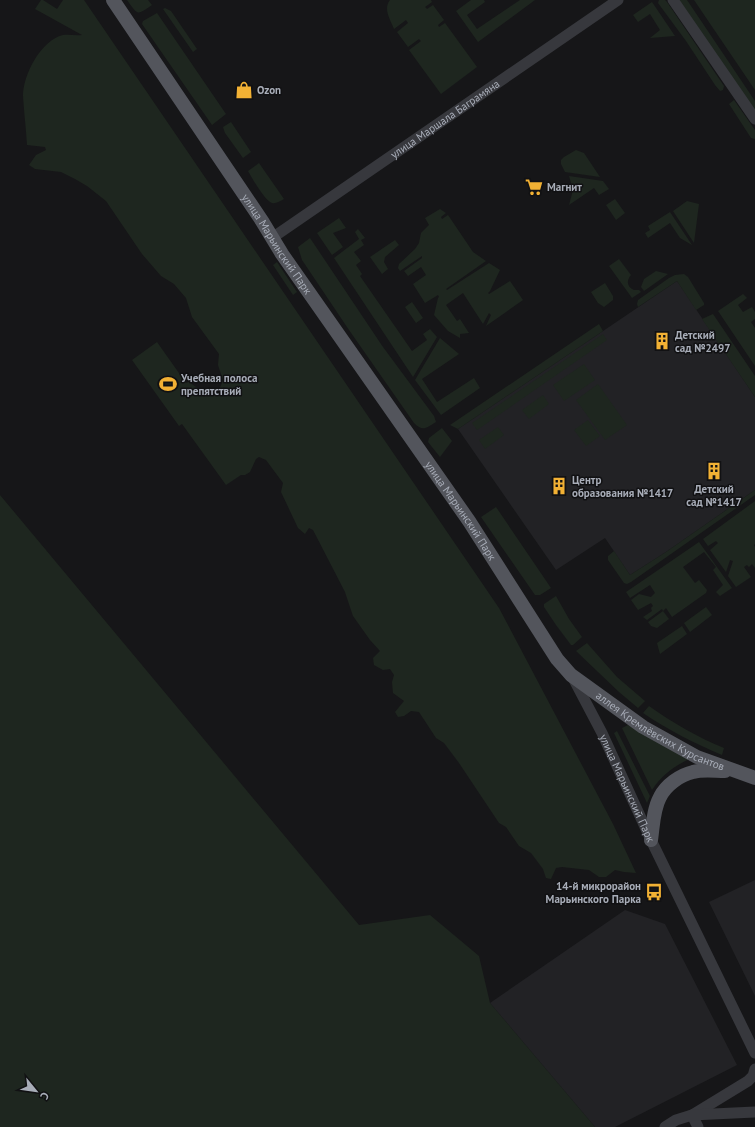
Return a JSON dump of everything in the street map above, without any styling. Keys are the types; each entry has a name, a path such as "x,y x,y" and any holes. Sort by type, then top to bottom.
{"main road":[{"name":"улица Марьинский Парк","path":"113,0 262,221 282,254 469,521 557,659 571,675"},
{"name":"аллея Кремлёвских Курсантов","path":"571,675 643,727 696,757 755,778"},
{"path":"652,840 653,821 657,804 667,787 679,778 694,771 737,772"}],"street":[{"name":"улица Маршала Баграмяна","path":"272,238 618,0"},
{"path":"673,0 755,119"},
{"name":"улица Марьинский Парк","path":"571,675 602,733 755,1053"},
{"path":"665,1127 676,1120 692,1115 748,1081 753,1076 755,1069"},
{"path":"692,1115 755,1112"},
{"path":"692,1115 698,1127"}],"shaded area":[{"path":"41,0 57,9 63,0 84,0 499,608 613,824 636,873 615,870 606,877 599,877 589,870 562,867 556,868 551,879 546,878 543,869 531,853 519,846 506,827 499,823 459,763 444,743 436,738 419,712 411,711 404,716 398,717 395,712 404,701 393,693 392,682 394,675 390,669 383,670 374,665 373,658 380,651 353,616 345,592 313,530 309,528 305,534 298,528 281,492 283,483 266,460 259,457 256,459 250,472 245,475 241,475 226,485 182,424 179,426 132,360 157,342 186,383 189,382 206,394 212,396 218,393 223,380 218,365 219,354 192,317 186,298 174,284 161,276 142,254 106,201 87,186 61,172 35,169 29,165 36,155 46,150 45,147 27,145 23,96 26,78 35,60 47,44 55,38 63,35 82,35 35,9"},
{"path":"127,0 148,0 152,5 143,11 138,12 133,9"},
{"path":"390,0 431,0 432,2 425,7 427,9 433,5 444,20 438,25 439,27 445,23 477,67 441,94 409,50 421,41 419,39 408,47 397,32 408,23 406,20 394,29 387,10"},
{"path":"471,0 484,0 485,2 467,15 477,29 520,0 535,0 478,42 456,11"},
{"path":"659,0 665,0 667,2 724,86 723,90 720,91 715,85 686,41 658,3"},
{"path":"679,0 687,0 755,101 755,112"},
{"path":"694,0 755,0 755,90"},
{"path":"652,2 675,36 650,38 660,30 650,14 638,22 633,15"},
{"path":"165,8 171,11 197,49 193,52 163,9"},
{"path":"157,13 226,114 212,125 142,24 143,21"},
{"path":"734,100 755,130 755,139 751,138 729,104"},
{"path":"231,122 251,152 243,158 225,133 223,127"},
{"path":"576,150 584,153 600,177 565,172 561,164 561,160"},
{"path":"259,163 284,199 276,203 272,203 259,189 248,171"},
{"path":"569,176 603,181 609,189 599,195 594,188 569,205 573,190"},
{"path":"615,199 625,213 616,220 606,205"},
{"path":"687,201 699,204 694,243 673,211"},
{"path":"440,209 446,213 441,217 442,219 448,215 473,252 486,261 446,289 447,290 489,263 500,270 488,293 489,294 510,281 523,300 486,326 491,315 489,313 483,324 463,293 446,305 457,321 460,319 469,333 460,334 460,338 448,331 434,315 439,297 438,295 425,303 413,284 426,275 421,267 408,276 404,271 422,258 422,256 400,271 398,268 399,264 415,249 419,243 421,233 429,225 425,218"},
{"path":"670,212 692,245 680,238 670,223 648,238 645,233 650,230 648,226"},
{"path":"339,218 346,228 333,233 343,247 332,255 317,233"},
{"path":"358,229 365,238 361,240 364,245 354,252 361,261 356,265 362,274 360,276 412,351 427,340 423,334 430,329 437,337 413,377 334,258 359,239 355,232"},
{"path":"310,238 383,347 434,416 436,422 430,426 422,428 414,423 302,260 298,247"},
{"path":"395,240 399,245 385,257 384,262 388,269 382,274 370,257"},
{"path":"619,259 631,275 628,279 629,286 634,290 639,290 641,292 632,298 609,266"},
{"path":"277,262 297,292 293,295 273,265"},
{"path":"656,271 668,274 644,291 641,287 644,279"},
{"path":"684,274 688,277 704,305 696,310 677,281 638,307 638,300 669,278 675,275"},
{"path":"677,281 755,397 755,490 666,552 630,575 605,538 556,570 458,429"},
{"path":"605,283 613,296 613,300 604,307 598,303 591,292"},
{"path":"743,294 747,298 738,305 743,312 752,307 755,312 755,319 751,322 755,328 755,366 718,311"},
{"path":"412,302 423,318 416,323 405,307"},
{"path":"713,314 755,376 755,397 702,319"},
{"path":"599,324 603,331 458,429 450,425"},
{"path":"603,334 607,340 477,430 472,423"},
{"path":"440,338 459,354 422,379 437,402 474,378 480,388 441,415 415,380"},
{"path":"584,364 595,380 564,401 553,385"},
{"path":"598,384 627,425 605,440 576,400"},
{"path":"543,395 549,404 529,419 522,410"},
{"path":"588,420 600,436 586,446 574,430"},
{"path":"498,427 504,435 485,449 479,440"},
{"path":"442,428 452,441 440,457 428,442 429,438"},
{"path":"755,490 755,495 627,584 624,583 608,560 608,556 614,551 630,575 666,552"},
{"path":"0,495 359,925 430,915 479,956 490,1003 595,1127 0,1127"},
{"path":"755,501 755,568 752,564 749,567 747,565 744,567 751,577 736,587 728,576 733,561 730,560 726,572 710,550 718,543 716,541 708,546 703,539"},
{"path":"496,507 551,588 540,595 535,595 481,517"},
{"path":"699,542 732,588 720,596 716,592 723,585 713,570 716,567 704,552 683,567 695,583 699,580 707,590 706,593 672,617 666,608 663,611 662,609 647,620 643,617 652,611 651,608 653,606 651,603 638,610 631,600 639,594 651,597 655,593 650,585 630,598 626,592"},
{"path":"556,596 569,619 582,637 573,645 571,645 544,607 544,604"},
{"path":"706,607 712,615 690,632 684,623"},
{"path":"663,611 669,619 657,628 651,626 648,622"},
{"path":"682,626 687,634 660,654 657,643"},
{"path":"587,643 617,677 645,701 638,708 576,651"},
{"path":"649,706 685,729 724,748 722,755 681,736 643,713"},
{"path":"628,725 689,759 668,772 652,790 622,728"},
{"path":"617,731 650,796 647,803 614,733"},
{"path":"755,880 755,996 709,902"},
{"path":"625,910 665,924 737,1065 615,1127 595,1127 490,1003"}],"place":[{"name":"Ozon","path":"244,90"},
{"name":"Магнит","path":"534,187"},
{"name":"Детский сад №2497","path":"662,341"},
{"name":"Учебная полоса препятствий","path":"168,384"},
{"name":"Детский сад №1417","path":"714,471"},
{"name":"Центр образования №1417","path":"559,486"},
{"name":"14-й микрорайон Марьинского Парка","path":"654,892"}]}
